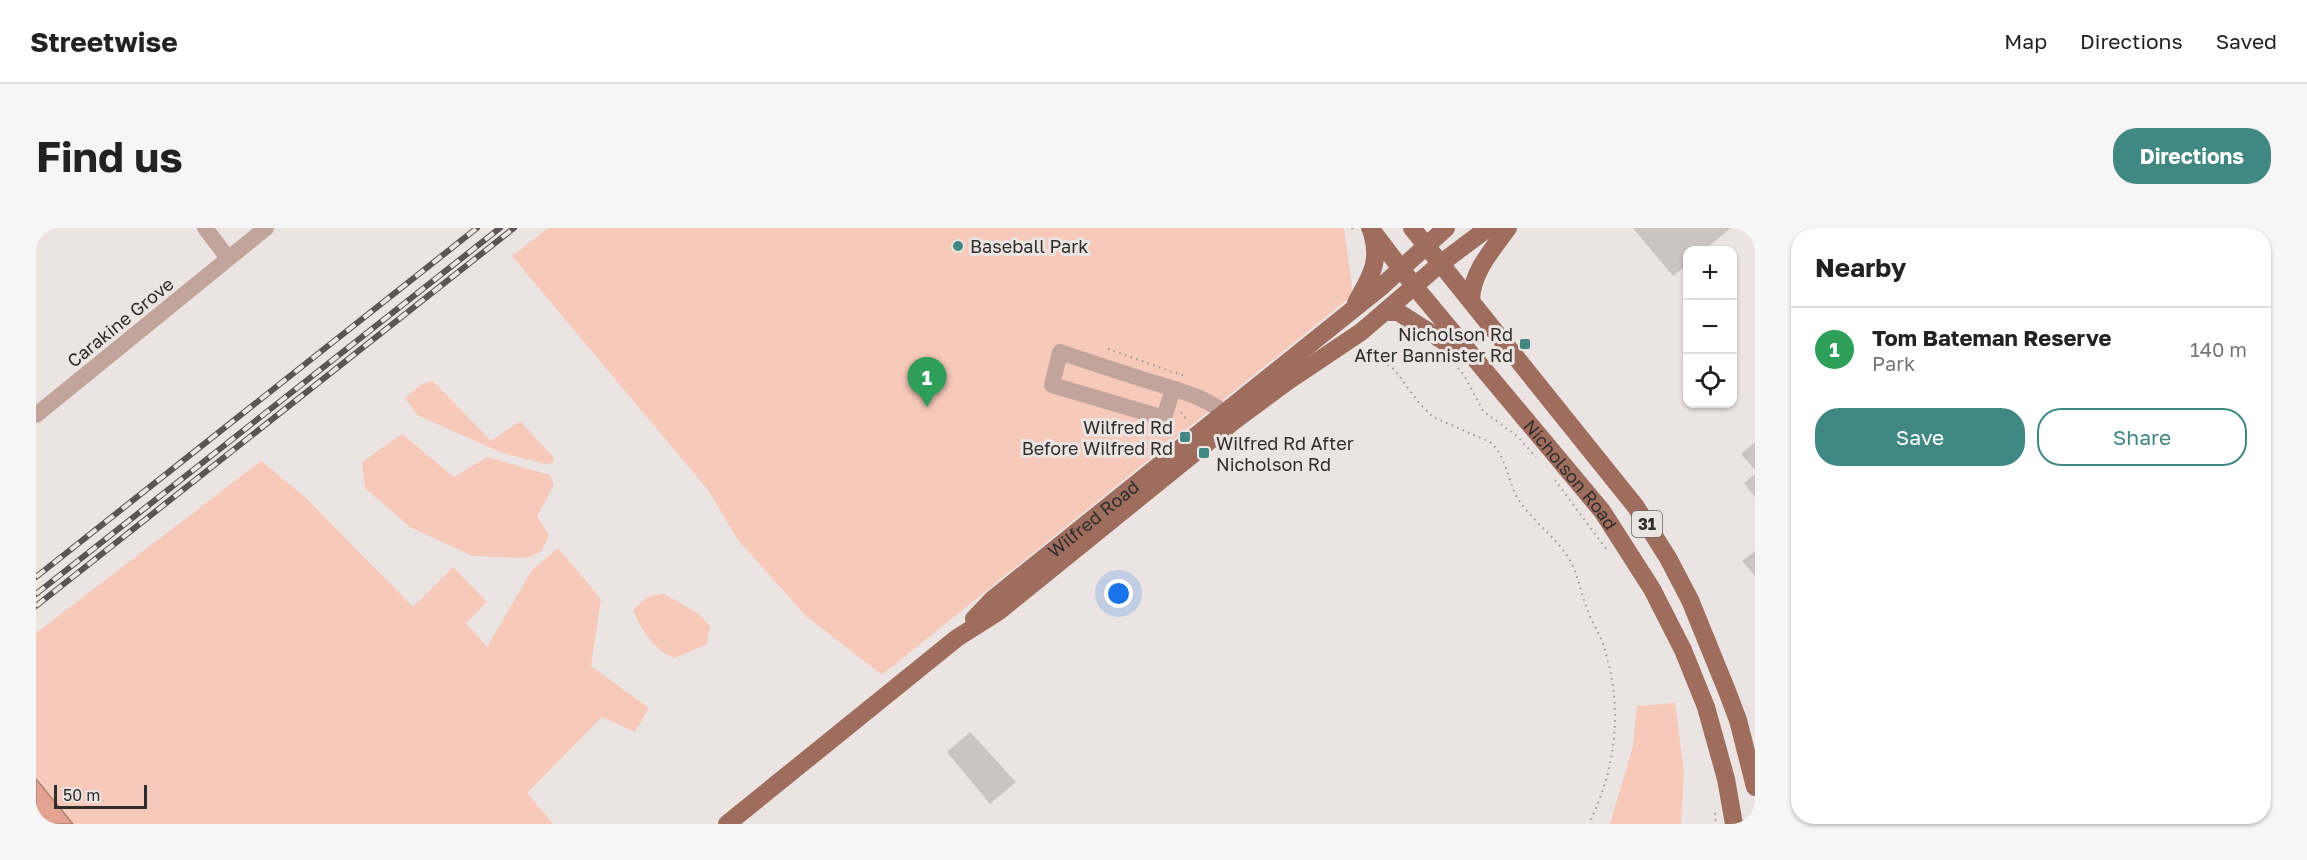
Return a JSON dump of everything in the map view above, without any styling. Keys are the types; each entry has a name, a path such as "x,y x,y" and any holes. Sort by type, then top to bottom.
{"main road":[{"name":"Nicholson Road","path":"1370,228 1415,287 1602,511 1652,589 1683,650 1706,707 1726,778 1734,824"},
{"path":"1352,310 1373,272 1376,247 1370,228"},
{"name":"Nicholson Road","path":"1412,228 1636,507 1668,558 1690,600 1727,691 1738,720 1755,787"},
{"name":"Wilfred Road","path":"727,824 957,638 998,612 1230,417 1446,228"},
{"name":"Wilfred Road","path":"1230,417 1361,332 1440,264 1488,228"},
{"path":"1471,300 1471,291 1483,261 1508,228"},
{"path":"1386,312 1398,312 1479,364"}],"street":[{"path":"205,228 228,258"},
{"name":"Carakine Grove","path":"36,416 266,228"},
{"path":"1173,388 1164,418 1052,384 1060,352 1173,388 1199,397 1230,417"}],"path":[{"path":"1356,343 1370,355 1394,369 1419,403 1433,417 1497,447 1502,454 1517,497 1527,513 1568,557 1577,574 1584,602 1598,630 1608,660 1615,725 1611,766 1589,824"},
{"path":"1108,349 1158,365 1188,378"},
{"path":"1451,362 1464,375 1483,411 1518,437 1540,462"},
{"path":"1179,410 1193,430"},
{"path":"1554,479 1612,556"},
{"path":"1715,808 1716,824"}],"shaded area":[{"path":"548,228 1344,228 1353,295 882,675 807,617 738,540 708,490 512,256"},
{"path":"433,381 491,441 520,421 554,458 553,463 546,464 502,453 417,415 405,398 422,384"},
{"path":"402,434 454,477 487,457 550,475 554,485 537,516 549,535 541,552 525,558 473,556 410,527 365,488 362,462"},
{"path":"261,461 304,496 413,607 453,567 487,602 466,623 487,647 532,570 558,548 601,599 591,666 649,708 635,732 602,717 527,793 553,824 36,824 36,633"},
{"path":"664,594 699,614 710,626 707,644 675,658 667,655 655,645 640,625 633,610 648,596"},
{"path":"1675,703 1684,773 1681,824 1610,824 1633,746 1637,706"},
{"path":"36,779 73,824 36,824"}],"building":[{"path":"1633,228 1731,228 1709,246 1683,246 1683,268 1673,276"},
{"path":"1755,442 1755,470 1741,454"},
{"path":"1755,474 1755,497 1744,483"},
{"path":"1755,551 1755,576 1742,561"},
{"path":"970,732 1016,782 990,804 947,752"}],"railway":[{"path":"36,577 477,228"},
{"path":"36,594 500,228"},
{"path":"36,606 514,228"}],"place":[{"name":"Baseball Park","path":"958,246"},
{"name":"Nicholson Rd After Bannister Rd","path":"1525,344"},
{"name":"Tom Bateman Reserve","path":"927,407"},
{"name":"Wilfred Rd Before Wilfred Rd","path":"1185,437"},
{"name":"Wilfred Rd After Nicholson Rd","path":"1204,453"}]}
